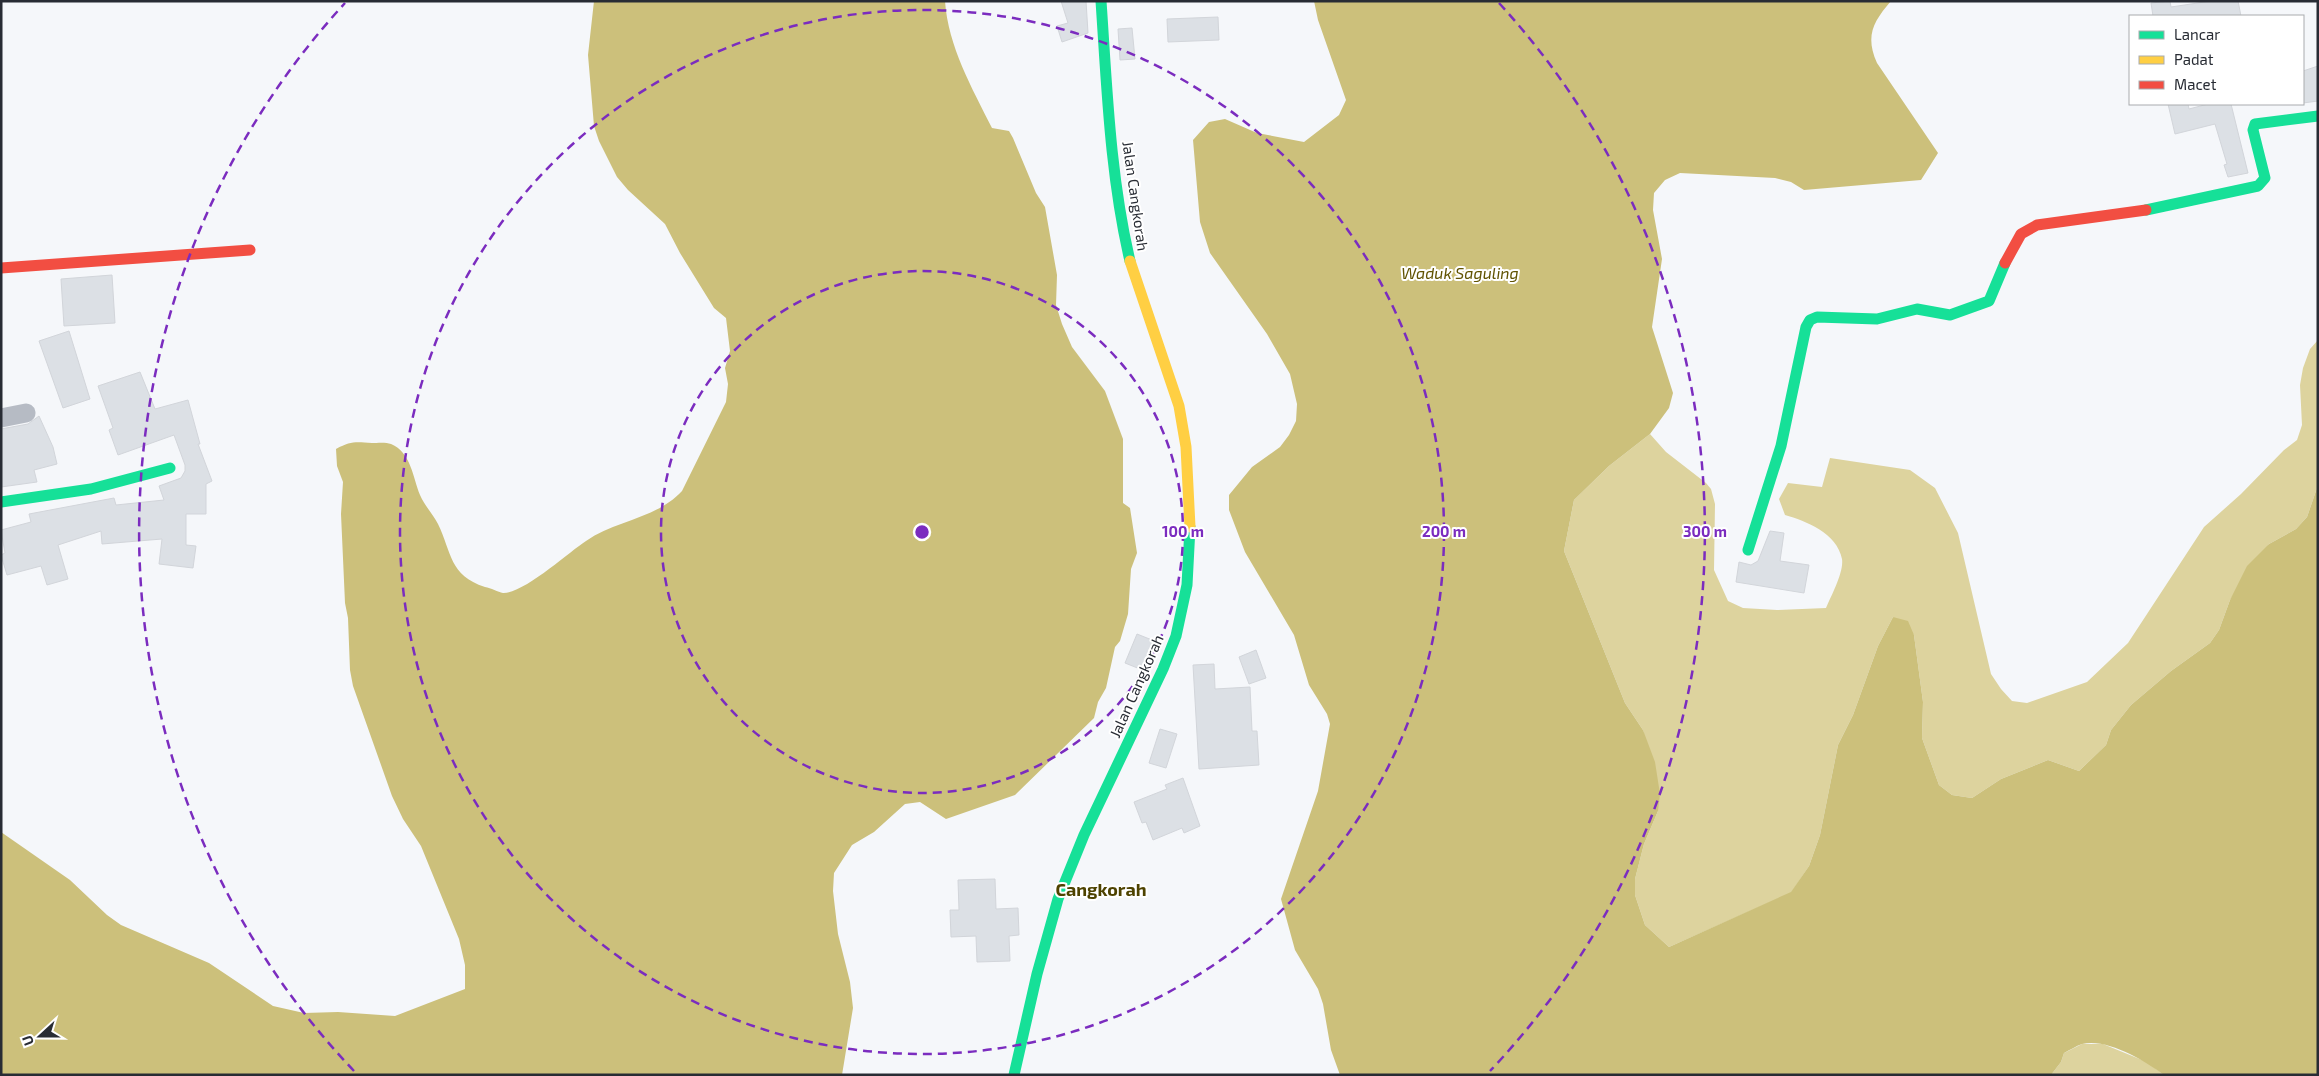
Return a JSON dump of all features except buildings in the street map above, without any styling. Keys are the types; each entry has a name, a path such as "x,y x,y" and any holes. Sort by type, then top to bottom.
{"street":[{"name":"Jalan Cangkorah","path":"1014,1075 1048,926 1068,873 1106,787 1168,658 1179,628 1186,587 1189,496 1185,442 1180,410 1125,242 1114,165 1101,1"},
{"path":"1748,550 1781,446 1806,327 1810,320 1817,317 1877,319 1917,309 1950,315 1989,301 1993,296 2006,258 2021,234 2028,229 2037,225 2155,209 2258,186 2265,178 2253,130 2255,124 2318,116"},
{"path":"1,268 250,250"},
{"path":"1,418 26,413"},
{"path":"1,502 91,489 170,468"}],"shaded area":[{"path":"2318,340 2318,485 2307,517 2296,529 2269,544 2230,600 2219,630 2210,643 2171,671 2131,705 2111,730 2106,745 2079,771 2048,760 2001,779 1972,798 1952,795 1939,785 1922,738 1923,702 1914,635 1893,617 1878,646 1853,715 1838,745 1820,835 1809,866 1791,893 1669,947 1645,925 1635,895 1635,879 1644,844 1658,811 1643,730 1625,703 1564,551 1574,500 1609,466 1650,434 1666,452 1711,489 1715,504 1714,570 1728,601 1743,608 1777,610 1826,608 1837,584 1842,564 1839,550 1827,535 1811,525 1785,515 1779,499 1788,483 1822,487 1830,458 1910,470 1935,488 1958,533 1991,674 2012,701 2027,703 2087,682 2128,643 2204,527 2241,494 2284,450 2297,440 2302,425 2300,385 2303,368 2310,349"},
{"path":"2082,1044 2103,1044 2147,1062 2164,1075 2051,1075 2061,1062 2064,1053"}],"water":[{"path":"594,1 945,1 947,18 956,50 977,98 992,128 1009,131 1036,193 1045,207 1057,275 1056,305 1062,324 1072,347 1105,391 1123,439 1123,503 1130,508 1137,553 1131,569 1128,614 1120,641 1115,647 1106,688 1098,702 1094,718 1015,795 946,819 920,802 905,804 874,832 852,845 834,873 833,891 838,934 850,982 853,1008 842,1075 1,1075 1,832 70,880 107,915 121,925 209,963 273,1006 304,1013 338,1012 395,1016 465,989 465,965 459,939 421,846 403,819 392,796 353,686 350,670 348,618 345,603 341,514 343,482 337,466 336,449 357,442 387,443 398,448 407,459 420,495 438,524 453,562 458,569 473,582 503,593 512,592 534,580 578,546 598,534 660,508 682,491 726,402 728,384 725,368 730,351 726,318 714,308 680,253 665,224 628,190 617,177 599,141 594,126 588,55"},
{"name":"Waduk Saguling","path":"1314,1 1891,1 1875,23 1871,37 1873,53 1877,63 1938,153 1921,180 1804,190 1791,182 1775,178 1680,173 1665,180 1654,193 1653,210 1662,259 1652,327 1673,393 1669,408 1650,434 1609,466 1574,500 1564,551 1625,703 1643,730 1655,762 1660,794 1658,811 1644,844 1635,879 1635,895 1645,925 1669,947 1791,892 1809,866 1820,835 1838,745 1853,715 1878,646 1893,617 1908,621 1914,635 1923,702 1922,738 1939,785 1952,795 1972,798 2001,779 2048,760 2079,771 2106,745 2111,730 2131,705 2171,671 2210,643 2219,630 2230,600 2247,566 2269,544 2296,529 2307,517 2318,485 2318,1075 2164,1075 2136,1057 2114,1047 2092,1043 2082,1044 2064,1053 2061,1062 2051,1075 1340,1075 1331,1050 1323,1004 1318,989 1295,950 1281,899 1318,791 1330,724 1327,714 1309,685 1294,635 1245,552 1229,510 1229,495 1252,467 1280,447 1289,435 1296,421 1297,404 1290,374 1267,334 1210,253 1200,222 1193,140 1209,122 1225,119 1257,133 1304,142 1339,115 1346,100 1318,20"}],"traffic: fast":[{"path":"1101,1 1114,164 1123,229 1130,261"},
{"path":"2146,210 2258,186 2265,178 2253,130 2255,124 2318,116"},
{"path":"1748,550 1781,446 1806,327 1810,320 1817,317 1877,319 1917,309 1950,315 1989,301 2005,263"},
{"path":"1,502 91,489 170,468"},
{"path":"1014,1075 1037,974 1058,899 1084,835 1163,669 1176,636 1187,585 1190,527"}],"traffic: slow":[{"path":"1130,261 1179,406 1186,447 1190,527"}],"traffic: jam":[{"path":"2005,263 2021,234 2037,225 2146,210"},
{"path":"1,268 250,250"}],"district":[{"name":"Cangkorah","path":"1101,889"}]}
